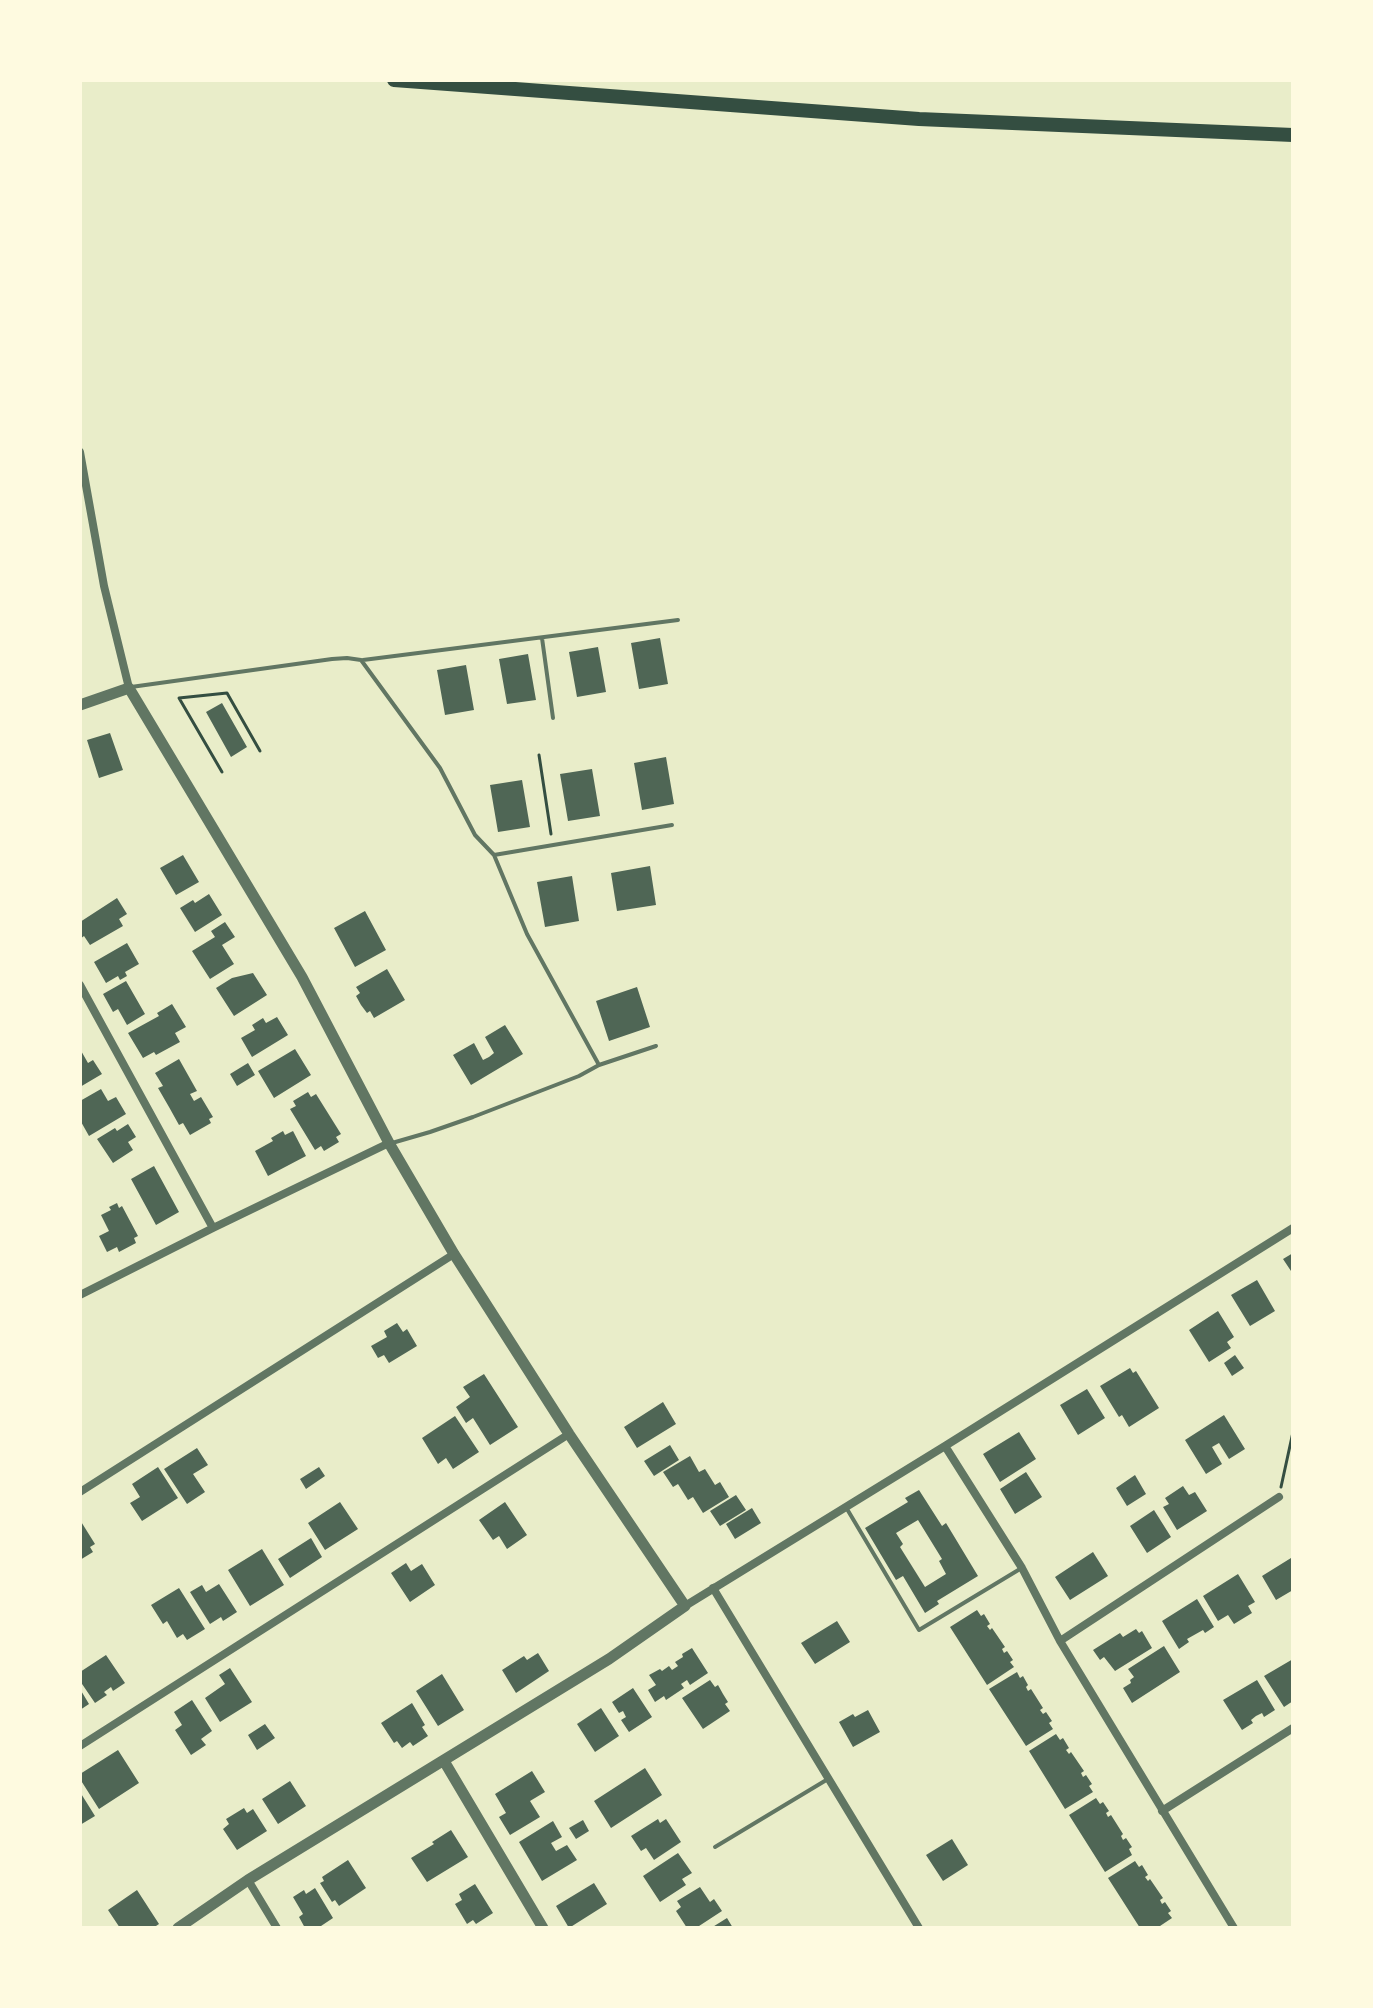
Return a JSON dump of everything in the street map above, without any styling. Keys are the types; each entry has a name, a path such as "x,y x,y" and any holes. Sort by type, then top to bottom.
{"main road":[{"path":"394,80 919,119 1293,135"}],"street":[{"path":"80,452 104,586 129,688 302,977 389,1143 454,1254 569,1434 685,1606"},
{"path":"80,705 129,688"},
{"path":"80,985 213,1228"},
{"path":"80,1295 389,1143"},
{"path":"178,1928 248,1880 609,1659 713,1588 1293,1228"},
{"path":"80,1492 454,1254"},
{"path":"80,1746 569,1434"},
{"path":"945,1446 1022,1568 1060,1641 1234,1928"},
{"path":"1060,1641 1279,1497"},
{"path":"713,1588 919,1928"},
{"path":"1162,1811 1293,1728"},
{"path":"444,1761 543,1928"},
{"path":"248,1880 277,1928"}],"lane":[{"path":"129,688 332,659 361,660 678,620"},
{"path":"542,638 553,718"},
{"path":"361,660 440,768 475,835 494,855 527,934 599,1065"},
{"path":"494,855 672,825"},
{"path":"389,1143 430,1132 579,1076 599,1065 656,1046"},
{"path":"846,1507 919,1630 1022,1568"},
{"path":"715,1847 828,1779"}],"path":[{"path":"222,772 179,698 227,693 260,751"},
{"path":"539,755 552,844"},
{"path":"1279,1497 1293,1432"}],"building":[{"path":"660,638 668,684 639,689 631,643"},
{"path":"598,647 606,692 577,697 569,652"},
{"path":"528,654 536,700 507,704 499,659"},
{"path":"466,665 474,710 445,715 437,670"},
{"path":"222,703 247,747 231,757 206,712"},
{"path":"110,733 123,770 99,778 87,740"},
{"path":"666,757 674,804 642,810 634,763"},
{"path":"592,769 600,816 568,821 560,774"},
{"path":"522,780 530,827 498,832 490,785"},
{"path":"183,855 199,882 176,895 160,868"},
{"path":"650,866 656,905 617,911 611,873"},
{"path":"572,876 579,921 545,927 537,882"},
{"path":"209,894 222,915 195,932 180,908"},
{"path":"117,898 127,914 119,919 123,926 90,945 84,936 80,939 80,922"},
{"path":"365,911 386,950 355,967 334,928"},
{"path":"225,922 235,937 222,945 234,964 210,979 192,951 215,937 211,931"},
{"path":"127,943 139,964 125,972 127,976 120,980 118,976 106,983 94,962"},
{"path":"387,969 405,1000 374,1018 361,1005 356,996 360,993 356,987"},
{"path":"253,973 267,995 234,1016 216,988 232,978"},
{"path":"126,981 145,1014 127,1025 118,1009 113,1012 103,994"},
{"path":"637,987 650,1027 609,1041 596,1001"},
{"path":"172,1004 186,1027 175,1033 180,1042 156,1055 154,1052 143,1058 128,1033 159,1016 157,1013"},
{"path":"277,1017 288,1035 252,1057 241,1038 255,1030 252,1025 263,1018 266,1023"},
{"path":"505,1025 523,1054 471,1085 453,1055 474,1043 483,1060 489,1057 494,1053 485,1037"},
{"path":"80,1049 88,1063 93,1060 102,1074 80,1087"},
{"path":"295,1049 311,1075 274,1098 258,1071"},
{"path":"179,1059 197,1091 190,1094 194,1101 201,1097 213,1117 209,1119 211,1123 190,1135 183,1123 179,1125 158,1088 163,1086 155,1073"},
{"path":"248,1063 255,1075 237,1086 230,1074"},
{"path":"101,1089 108,1101 116,1097 126,1114 89,1136 80,1120 80,1101"},
{"path":"308,1092 311,1097 316,1094 341,1134 336,1137 339,1142 324,1151 321,1146 315,1150 290,1109 296,1106 293,1101"},
{"path":"128,1124 136,1137 128,1142 133,1150 113,1163 97,1139"},
{"path":"283,1131 285,1135 293,1131 306,1156 268,1176 255,1151"},
{"path":"154,1166 179,1212 156,1225 131,1179"},
{"path":"117,1203 119,1208 122,1206 138,1236 134,1238 136,1243 119,1252 117,1247 107,1252 99,1236 109,1231 101,1215"},
{"path":"1293,1253 1293,1274 1283,1259"},
{"path":"1257,1280 1275,1311 1250,1326 1231,1295"},
{"path":"1218,1311 1234,1337 1227,1342 1231,1348 1209,1362 1189,1330"},
{"path":"397,1323 403,1332 407,1329 417,1346 389,1363 384,1355 378,1358 371,1346 387,1337 384,1331"},
{"path":"1235,1355 1244,1368 1232,1376 1224,1363"},
{"path":"1130,1368 1133,1373 1136,1371 1159,1408 1129,1427 1100,1386"},
{"path":"484,1374 518,1427 490,1445 473,1418 466,1423 456,1407 470,1397 463,1387"},
{"path":"1087,1389 1105,1418 1078,1435 1060,1405"},
{"path":"663,1402 676,1424 637,1448 624,1427"},
{"path":"1224,1415 1245,1449 1229,1459 1219,1443 1212,1447 1222,1464 1206,1474 1185,1440"},
{"path":"455,1416 479,1452 453,1469 446,1458 438,1464 422,1438"},
{"path":"1019,1432 1036,1459 1000,1482 983,1454"},
{"path":"670,1445 679,1460 654,1476 644,1461"},
{"path":"197,1448 208,1465 193,1474 205,1492 187,1504 164,1469"},
{"path":"690,1456 699,1472 705,1469 715,1485 720,1482 729,1497 703,1513 693,1497 688,1500 678,1484 673,1487 663,1472"},
{"path":"158,1467 178,1498 142,1521 130,1503 140,1497 132,1484"},
{"path":"319,1467 325,1476 306,1489 300,1479"},
{"path":"1026,1472 1042,1497 1015,1514 1000,1489"},
{"path":"1135,1475 1146,1494 1127,1506 1116,1488"},
{"path":"1183,1486 1189,1495 1195,1492 1207,1511 1177,1530 1163,1507 1169,1504 1165,1498"},
{"path":"919,1490 942,1526 946,1523 978,1576 937,1601 939,1604 925,1613 903,1576 896,1580 865,1528 908,1502 905,1498","holes":["918,1520 942,1559 939,1561 946,1574 925,1587 900,1547 903,1544 896,1533"]},
{"path":"736,1495 746,1510 720,1526 710,1511"},
{"path":"340,1502 358,1529 325,1550 308,1523"},
{"path":"505,1502 527,1535 507,1549 499,1536 493,1540 479,1520"},
{"path":"752,1508 761,1523 735,1539 726,1524"},
{"path":"1154,1510 1171,1537 1147,1553 1130,1526"},
{"path":"80,1520 95,1544 90,1547 93,1552 80,1560"},
{"path":"311,1538 322,1557 290,1578 278,1559"},
{"path":"262,1549 284,1585 250,1606 228,1570"},
{"path":"1093,1552 1108,1576 1070,1600 1055,1577"},
{"path":"1291,1558 1293,1590 1276,1600 1262,1576"},
{"path":"406,1563 411,1571 422,1564 435,1585 410,1602 391,1573"},
{"path":"1238,1574 1255,1602 1248,1606 1252,1613 1234,1624 1228,1615 1218,1621 1203,1596"},
{"path":"219,1584 237,1612 223,1621 221,1617 210,1624 190,1592 202,1585 206,1592"},
{"path":"179,1588 205,1629 187,1640 183,1634 177,1638 167,1621 163,1624 151,1605"},
{"path":"1197,1599 1214,1627 1187,1639 1189,1642 1179,1649 1162,1621"},
{"path":"977,1610 981,1616 984,1614 990,1624 987,1626 990,1630 992,1628 1005,1647 1002,1649 1013,1660 1010,1662 1014,1667 987,1685 950,1627"},
{"path":"837,1621 850,1642 815,1664 801,1643"},
{"path":"1136,1629 1139,1633 1142,1631 1152,1648 1115,1671 1104,1657 1100,1660 1093,1650 1120,1633 1123,1637"},
{"path":"1164,1646 1180,1672 1132,1703 1123,1688 1134,1677 1128,1669"},
{"path":"692,1648 708,1673 690,1685 687,1680 681,1684 684,1688 666,1700 664,1696 655,1702 648,1690 656,1685 649,1675 669,1666 672,1670 678,1666 675,1662 683,1657 682,1654"},
{"path":"538,1653 549,1671 516,1693 502,1670 524,1656 527,1660"},
{"path":"106,1655 125,1683 113,1691 111,1687 104,1692 107,1695 95,1703 80,1681 80,1672"},
{"path":"1293,1659 1293,1701 1284,1707 1264,1676"},
{"path":"230,1668 252,1702 220,1722 205,1698 225,1684 219,1675"},
{"path":"1017,1672 1020,1678 1023,1676 1028,1691 1031,1689 1043,1708 1040,1710 1043,1714 1046,1712 1052,1721 1049,1723 1053,1729 1026,1746 989,1689"},
{"path":"442,1674 464,1710 438,1726 416,1691"},
{"path":"710,1680 715,1687 718,1685 730,1711 703,1729 682,1698"},
{"path":"1257,1680 1275,1710 1264,1717 1262,1713 1256,1716 1251,1720 1253,1723 1242,1730 1223,1700"},
{"path":"633,1688 652,1717 629,1732 621,1720 626,1717 623,1711 619,1713 612,1702"},
{"path":"80,1689 89,1704 80,1710"},
{"path":"192,1700 212,1731 201,1739 206,1745 191,1755 175,1730 182,1725 174,1712"},
{"path":"412,1703 428,1736 413,1746 410,1742 402,1748 397,1741 394,1743 381,1723"},
{"path":"601,1708 619,1736 595,1752 577,1724"},
{"path":"868,1710 880,1732 853,1747 839,1722"},
{"path":"265,1724 275,1738 257,1750 248,1735"},
{"path":"1056,1734 1060,1740 1063,1738 1069,1748 1066,1750 1069,1754 1071,1752 1084,1771 1081,1773 1092,1784 1089,1786 1093,1792 1065,1809 1029,1751"},
{"path":"118,1750 139,1783 99,1809 80,1774"},
{"path":"645,1768 662,1795 611,1828 594,1801"},
{"path":"532,1771 545,1792 530,1801 540,1817 510,1835 499,1817 506,1813 495,1794"},
{"path":"290,1781 306,1806 278,1824 262,1799"},
{"path":"80,1792 95,1816 80,1825"},
{"path":"1096,1798 1100,1804 1103,1802 1109,1811 1106,1813 1108,1817 1111,1815 1123,1834 1123,1840 1126,1838 1132,1847 1129,1849 1132,1855 1105,1872 1069,1815"},
{"path":"244,1808 247,1813 253,1809 267,1831 237,1850 223,1829 229,1824 226,1819"},
{"path":"658,1819 660,1823 666,1819 681,1842 654,1860 646,1848 641,1851 631,1836"},
{"path":"583,1820 589,1831 576,1839 569,1828"},
{"path":"553,1821 562,1837 551,1843 556,1851 567,1845 577,1860 542,1881 519,1842"},
{"path":"451,1830 468,1857 427,1882 411,1858"},
{"path":"952,1839 968,1865 943,1881 926,1855"},
{"path":"678,1853 692,1873 682,1879 686,1885 660,1902 643,1876"},
{"path":"348,1860 366,1888 339,1906 335,1900 332,1902 320,1883 324,1881 322,1877"},
{"path":"1135,1861 1139,1867 1142,1865 1148,1875 1145,1877 1148,1881 1150,1879 1163,1898 1160,1900 1162,1904 1165,1902 1171,1911 1168,1913 1172,1918 1157,1928 1140,1928 1108,1878"},
{"path":"594,1883 607,1904 569,1928 556,1906"},
{"path":"475,1884 493,1913 476,1924 473,1920 467,1924 455,1904 462,1900 459,1894"},
{"path":"700,1887 710,1902 714,1899 722,1911 696,1928 687,1928 676,1911 681,1907 677,1901"},
{"path":"315,1888 333,1918 318,1928 305,1928 299,1917 303,1914 293,1897"},
{"path":"137,1890 159,1924 153,1928 120,1928 108,1910"},
{"path":"727,1918 733,1928 711,1928"}]}
